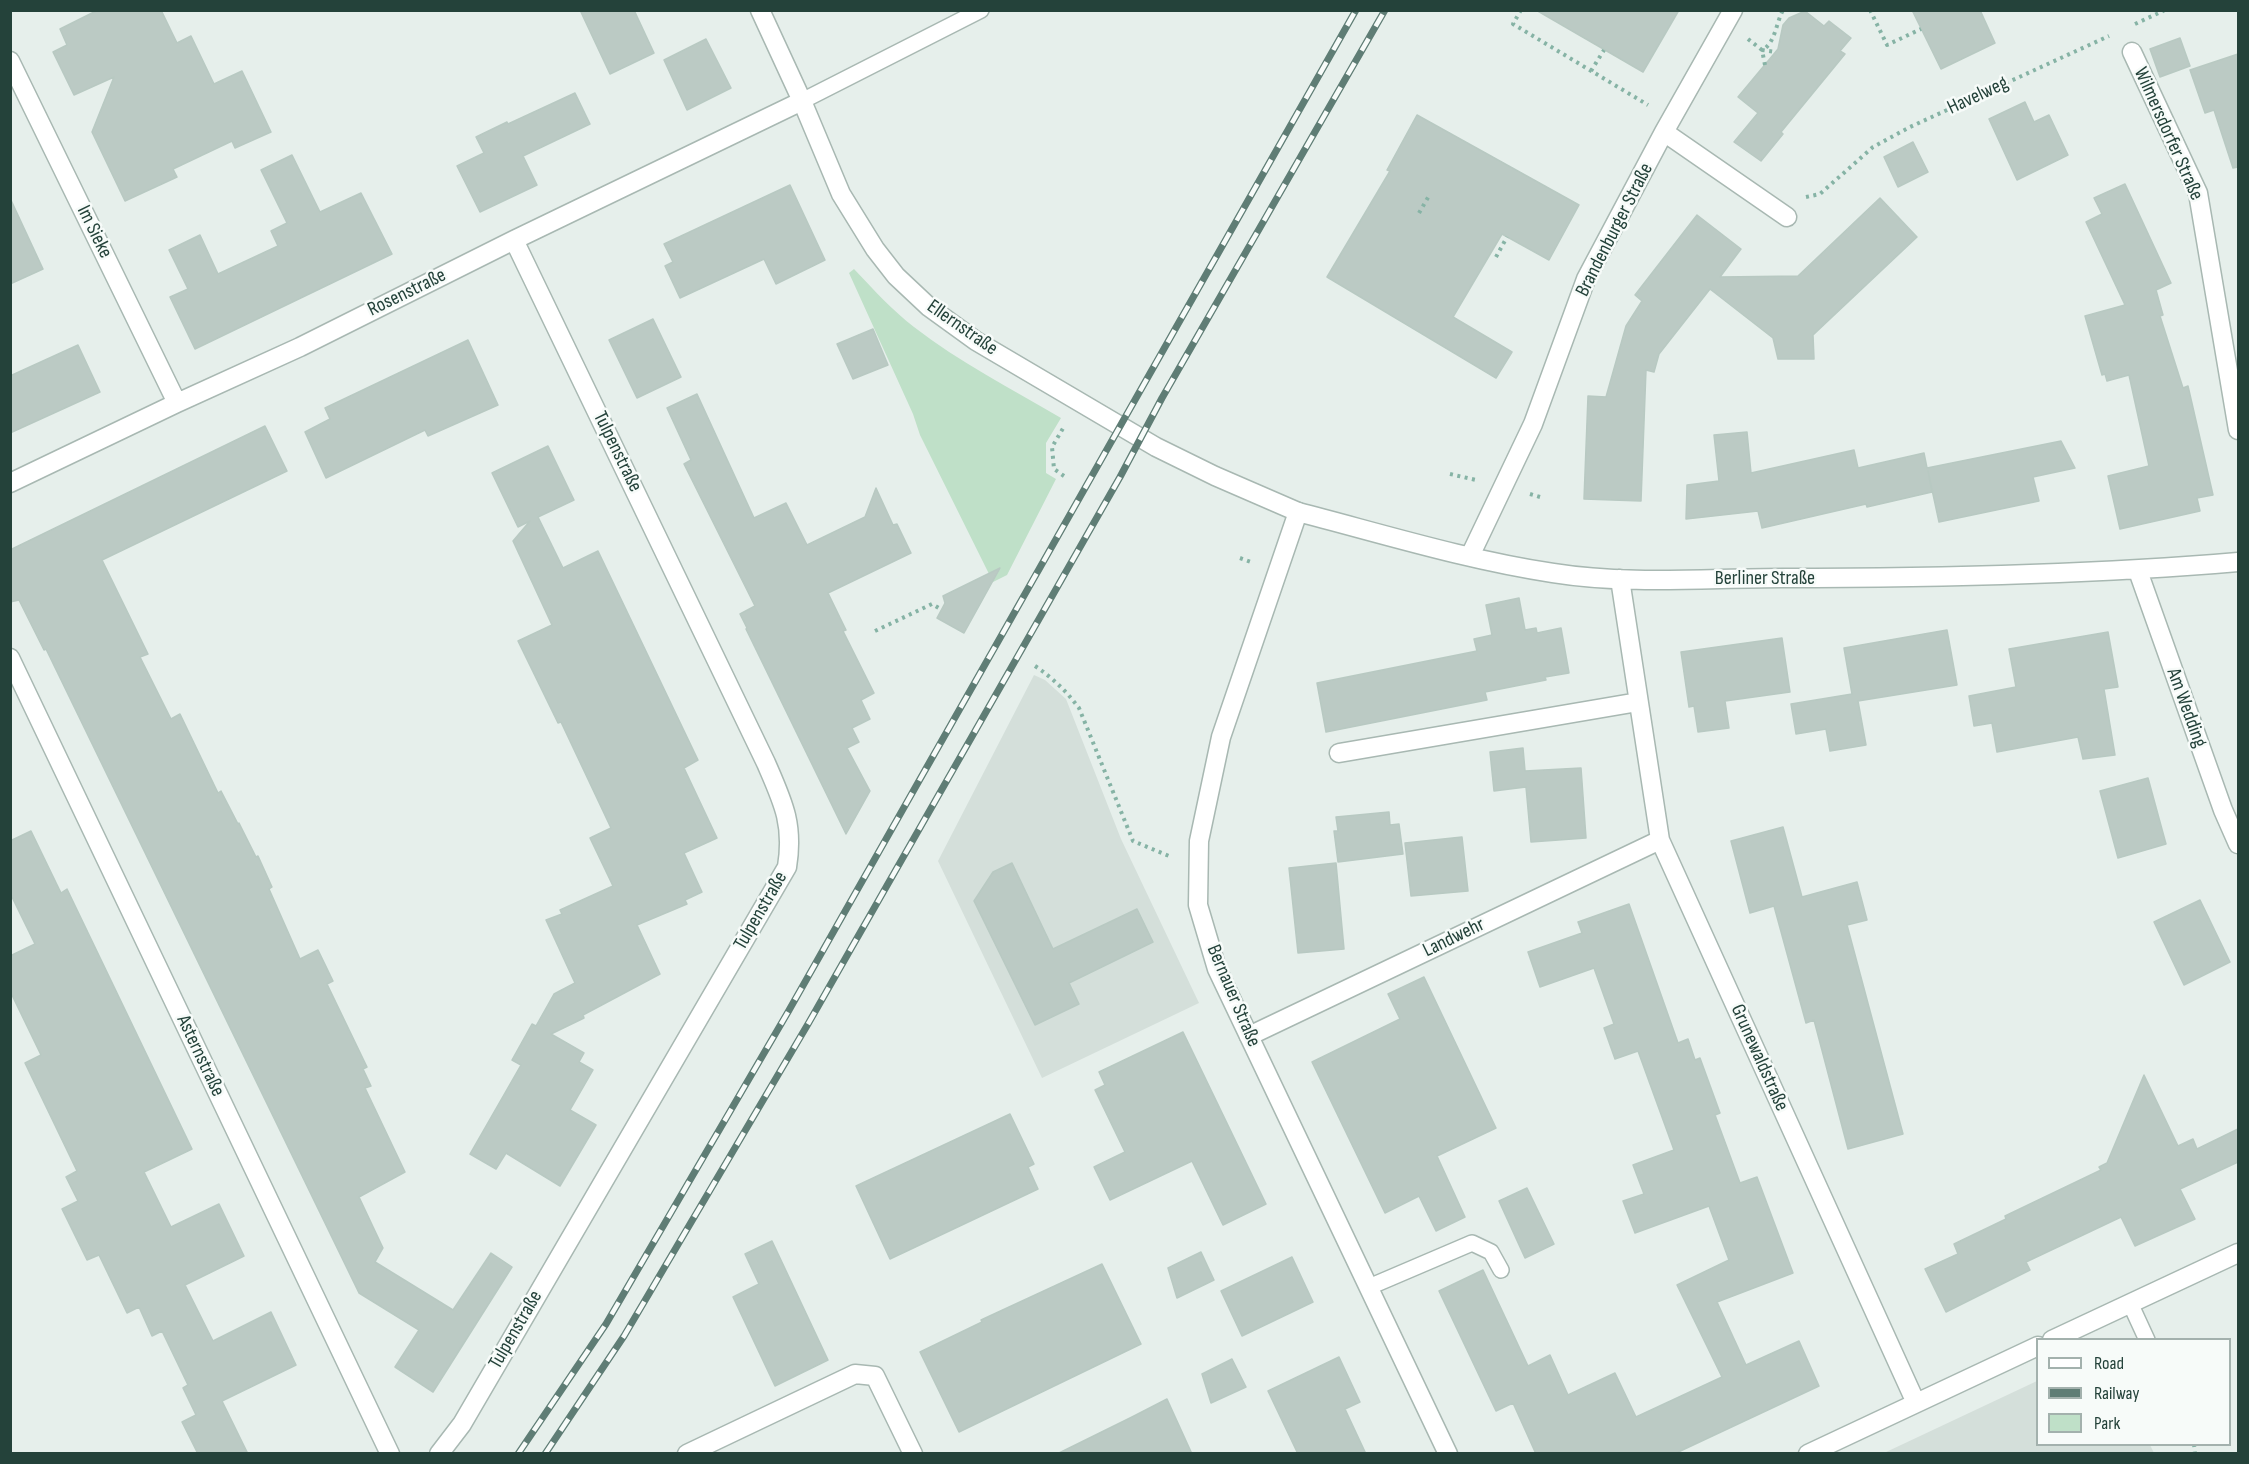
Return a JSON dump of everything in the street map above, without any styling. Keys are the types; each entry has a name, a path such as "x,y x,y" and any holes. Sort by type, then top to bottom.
{"street":[{"name":"Ellernstraße","path":"760,10 841,194 875,249 896,276 929,307 976,341 1146,441 1215,476 1298,512"},
{"name":"Brandenburger Straße","path":"1470,556 1533,424 1586,279 1664,132 1733,10"},
{"name":"Wilmersdorfer Straße","path":"2132,52 2199,193 2238,430"},
{"name":"Im Sieke","path":"10,61 177,402"},
{"name":"Rosenstraße","path":"10,483 177,402 300,347 514,240 802,101"},
{"path":"1664,132 1787,217"},
{"name":"Tulpenstraße","path":"439,1454 462,1424 787,867 791,845 785,806 766,763 514,240"},
{"name":"Berliner Straße","path":"1298,512 1470,556 1554,573 1620,579 1909,579 2138,571 2238,562"},
{"name":"Bernauer Straße","path":"1298,512 1221,737 1198,841 1198,905 1216,969 1448,1454"},
{"name":"Am Wedding","path":"2138,571 2223,810 2238,844"},
{"name":"Grunewaldstraße","path":"1620,579 1660,840 1916,1403"},
{"name":"Asternstraße","path":"10,658 390,1454"},
{"path":"1339,753 1638,702"},
{"name":"Landwehr","path":"1249,1036 1660,840"},
{"path":"2056,1338 2238,1253"},
{"path":"1808,1454 2036,1346"},
{"path":"687,1454 855,1374 875,1376 913,1454"}],"lane":[{"path":"802,101 981,10"},
{"path":"1369,1287 1472,1243 1491,1252 1501,1270"},
{"path":"2130,1303 2146,1338"}],"path":[{"path":"1521,10 1513,24 1652,107"},
{"path":"1762,50 1770,45 1783,10"},
{"path":"1870,10 1887,45 1921,29"},
{"path":"2132,25 2165,10"},
{"path":"1743,35 1762,50 1776,52"},
{"name":"Havelweg","path":"1802,197 1820,194 1873,147 1910,127 2111,35"},
{"path":"1591,71 1604,50"},
{"path":"1762,50 1765,65"},
{"path":"1419,213 1430,194"},
{"path":"1496,257 1507,237"},
{"path":"1064,476 1054,469 1052,447 1069,417"},
{"path":"875,631 933,604 942,610"},
{"path":"1035,666 1055,679 1078,708 1133,841 1169,856"}],"shaded area":[{"path":"1034,675 1045,680 1066,699 1121,839 1199,1003 1042,1078 938,861"},
{"path":"2036,1381 2036,1446 2150,1446 2154,1453 1884,1453"}],"green space":[{"path":"854,269 898,314 931,340 967,364 1061,418 1046,443 1046,473 1056,479 1007,575 993,582 920,435 913,414 849,273"}],"building":[{"path":"98,10 161,10 177,43 191,36 214,84 242,71 271,132 235,148 232,141 173,169 177,177 125,201 92,132 114,77 74,95 53,52 67,45 60,29"},
{"path":"580,10 634,10 654,53 610,74"},
{"path":"1536,10 1679,10 1643,72"},
{"path":"1912,10 1980,10 1995,43 1941,69"},
{"path":"1805,11 1824,26 1829,21 1851,38 1840,51 1845,54 1781,132 1783,134 1761,161 1734,142 1758,113 1738,97 1778,49 1783,25 1789,18"},
{"path":"2180,38 2190,66 2160,77 2150,49"},
{"path":"706,39 731,88 687,110 664,60"},
{"path":"2238,54 2238,167 2233,168 2214,110 2205,113 2190,70"},
{"path":"575,93 590,124 523,156 537,185 480,212 457,166 484,153 476,137"},
{"path":"2025,102 2034,122 2049,115 2068,155 2017,180 1989,119"},
{"path":"1417,115 1579,205 1549,260 1502,234 1453,317 1512,352 1496,378 1327,277 1390,171 1387,170"},
{"path":"1913,142 1928,172 1898,187 1884,157"},
{"path":"292,155 320,212 361,193 392,254 195,349 170,297 188,289 169,250 200,235 218,274 278,246 271,231 287,223 261,170"},
{"path":"2125,184 2171,283 2156,290 2163,315 2160,316 2183,388 2188,386 2213,495 2197,498 2200,511 2120,529 2108,476 2149,466 2129,375 2107,381 2105,374 2102,375 2085,316 2125,305 2086,222 2102,214 2094,198"},
{"path":"790,185 825,260 776,284 764,259 680,298 665,266 673,262 664,244"},
{"path":"10,198 43,269 10,284"},
{"path":"1880,198 1917,237 1813,335 1814,359 1778,359 1773,338 1710,289 1659,354 1654,372 1646,370 1641,501 1584,499 1588,396 1606,397 1626,326 1642,301 1635,295 1697,215 1741,249 1720,277 1798,276"},
{"path":"653,319 681,377 637,398 609,340"},
{"path":"873,329 888,365 853,379 837,344"},
{"path":"468,340 498,405 428,436 425,430 326,478 305,432 330,419 325,408"},
{"path":"78,345 100,392 10,433 10,376"},
{"path":"697,394 754,518 786,503 807,545 865,517 876,488 893,525 897,524 911,553 828,593 846,630 843,631 874,693 861,700 870,719 852,728 859,742 847,748 870,791 846,834 746,629 740,614 755,606 684,464 691,460 667,408"},
{"path":"265,426 287,471 102,560 148,654 140,657 171,719 180,714 218,793 221,791 256,857 258,856 272,887 269,889 300,959 318,950 333,981 327,984 367,1067 363,1069 371,1086 365,1088 405,1172 359,1197 383,1248 375,1262 453,1310 491,1253 512,1267 433,1392 395,1367 419,1330 359,1293 46,649 44,650 19,600 10,602 10,550"},
{"path":"1747,432 1751,473 1854,450 1858,468 1924,453 1927,468 2061,441 2075,468 2033,477 2039,501 1939,522 1928,471 1932,492 1867,507 1866,504 1762,528 1758,511 1686,519 1687,485 1719,481 1714,435"},
{"path":"548,446 574,500 538,517 563,568 598,551 698,760 684,768 717,838 684,853 702,892 685,900 687,904 637,925 660,974 583,1015 584,1018 551,1034 584,1053 579,1062 593,1070 570,1110 596,1125 560,1186 506,1153 496,1169 470,1154 521,1065 512,1060 532,1024 536,1026 554,994 575,983 546,920 562,914 560,910 613,886 590,838 611,828 561,722 558,723 518,641 552,625 513,541 530,521 518,527 492,473"},
{"path":"1000,568 964,633 937,618 945,603 943,596"},
{"path":"1519,598 1525,630 1536,628 1537,633 1561,628 1569,673 1485,692 1487,700 1326,732 1317,683 1477,651 1474,639 1492,635 1486,605"},
{"path":"1947,630 1957,685 1858,701 1866,745 1830,751 1826,729 1796,734 1791,704 1852,694 1844,648"},
{"path":"2108,632 2118,687 2104,689 2115,755 2083,759 2078,737 1997,752 1992,723 1974,726 1969,696 2016,687 2009,649"},
{"path":"1782,638 1790,692 1725,701 1729,728 1698,732 1694,706 1689,707 1681,652"},
{"path":"1523,748 1525,771 1581,768 1586,838 1531,842 1526,787 1494,791 1490,752"},
{"path":"2148,778 2166,844 2118,858 2100,791"},
{"path":"1389,812 1390,825 1399,824 1403,854 1338,862 1334,831 1338,831 1336,817"},
{"path":"1783,827 1802,897 1857,882 1867,920 1847,925 1903,1134 1848,1149 1814,1020 1806,1023 1774,906 1750,913 1731,841"},
{"path":"31,831 61,893 67,889 192,1149 144,1172 171,1227 219,1204 244,1256 185,1285 213,1341 271,1312 296,1365 222,1401 248,1454 198,1454 182,1422 196,1415 183,1388 188,1385 162,1331 152,1336 139,1307 127,1313 99,1255 87,1260 62,1209 78,1201 66,1177 77,1171 25,1063 41,1055 10,991 10,956 35,944 10,893 10,841"},
{"path":"1462,837 1468,891 1411,896 1405,843"},
{"path":"1012,863 1053,949 1137,909 1153,942 1069,983 1079,1004 1035,1025 974,901 993,872"},
{"path":"1336,863 1344,949 1298,953 1289,868"},
{"path":"2200,900 2230,962 2184,985 2154,922"},
{"path":"1629,904 1678,1043 1688,1039 1695,1060 1700,1058 1720,1113 1715,1115 1740,1183 1757,1177 1793,1273 1717,1302 1746,1365 1799,1341 1819,1386 1674,1454 1536,1454 1513,1403 1496,1411 1439,1291 1483,1270 1528,1366 1550,1355 1568,1395 1615,1373 1636,1417 1722,1377 1677,1285 1729,1260 1709,1206 1635,1233 1623,1201 1644,1194 1633,1165 1674,1150 1638,1051 1615,1059 1604,1028 1614,1024 1594,968 1540,987 1528,952 1582,933 1578,922"},
{"path":"1424,977 1496,1128 1437,1156 1465,1217 1436,1231 1419,1196 1385,1213 1312,1062 1400,1019 1388,994"},
{"path":"1183,1032 1266,1204 1223,1225 1192,1161 1110,1200 1094,1167 1125,1152 1095,1090 1105,1085 1099,1072"},
{"path":"2144,1075 2178,1146 2193,1139 2197,1149 2238,1129 2238,1162 2180,1189 2195,1219 2135,1246 2121,1217 2026,1262 2030,1270 1946,1312 1925,1269 1958,1254 1954,1244 2006,1219 2005,1216 2101,1170 2099,1167 2107,1163"},
{"path":"1010,1114 1034,1164 1028,1167 1038,1189 890,1259 856,1186"},
{"path":"1527,1188 1554,1244 1525,1258 1499,1201"},
{"path":"772,1241 828,1360 775,1386 733,1297 759,1284 745,1254"},
{"path":"1201,1252 1214,1280 1177,1298 1168,1268"},
{"path":"1292,1257 1313,1302 1242,1336 1221,1291"},
{"path":"1102,1264 1141,1344 959,1432 920,1352 982,1322 981,1320"},
{"path":"1339,1357 1360,1402 1345,1409 1366,1454 1298,1454 1268,1391"},
{"path":"1232,1359 1246,1387 1211,1403 1202,1374"},
{"path":"1167,1399 1192,1454 1057,1454 1132,1417"}],"railway":[{"path":"518,1454 606,1324 788,1012 1356,10"},
{"path":"545,1454 624,1336 808,1024 1120,477 1162,398 1385,10"}]}
